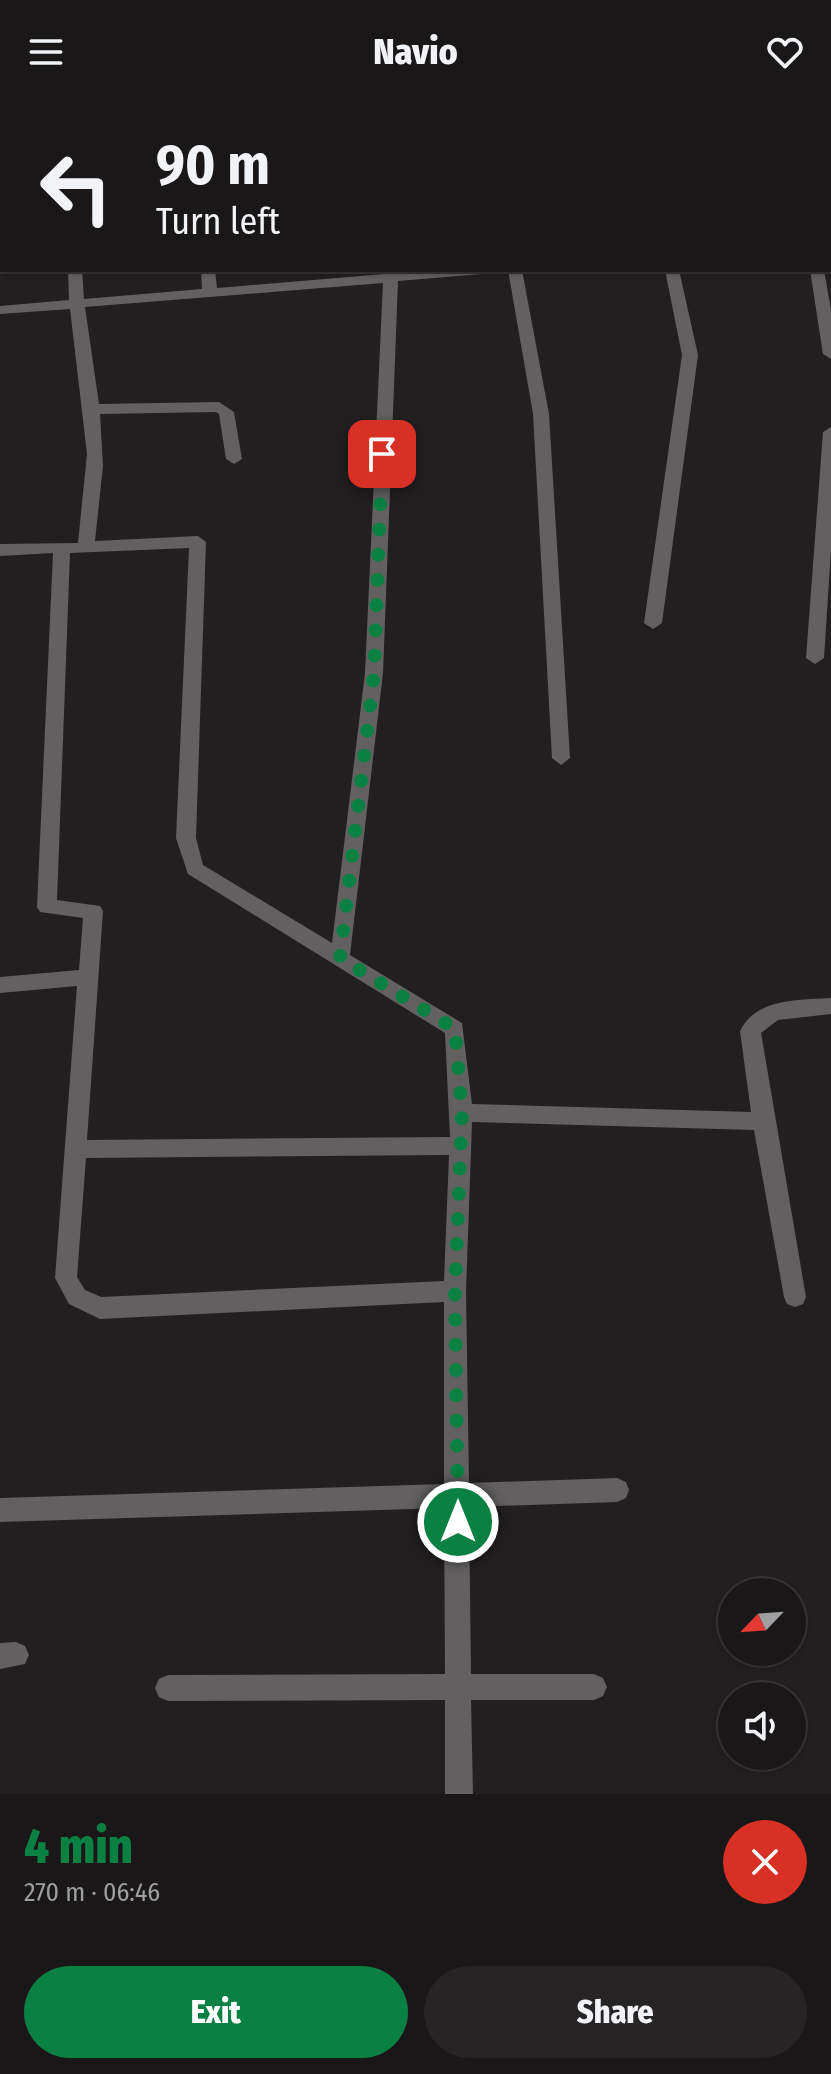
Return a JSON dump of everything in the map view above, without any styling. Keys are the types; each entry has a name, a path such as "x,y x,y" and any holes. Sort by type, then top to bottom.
{"street":[{"path":"75,272 75,304 92,409 96,457 86,547"},
{"path":"208,272 210,294"},
{"path":"0,310 446,272"},
{"path":"515,272 541,414 561,758"},
{"path":"653,623 690,355 672,272"},
{"path":"817,272 831,354"},
{"path":"340,958 374,673 391,275"},
{"path":"92,409 219,407 226,412 234,459"},
{"path":"815,658 831,432"},
{"path":"0,550 198,542 186,838 195,869 455,1029 462,1113 455,1291 459,1794"},
{"path":"62,548 47,907 93,911 66,1278 77,1297 100,1308 455,1291"},
{"path":"0,985 88,977"},
{"path":"795,1297 750,1031 757,1019 770,1013 831,1007"},
{"path":"462,1113 763,1121"},
{"path":"75,1149 461,1146"},
{"path":"0,1510 617,1490"},
{"path":"168,1688 594,1687"}],"route":[{"path":"382,454 374,673 340,958 455,1029 462,1113 455,1291 458,1522"}]}
